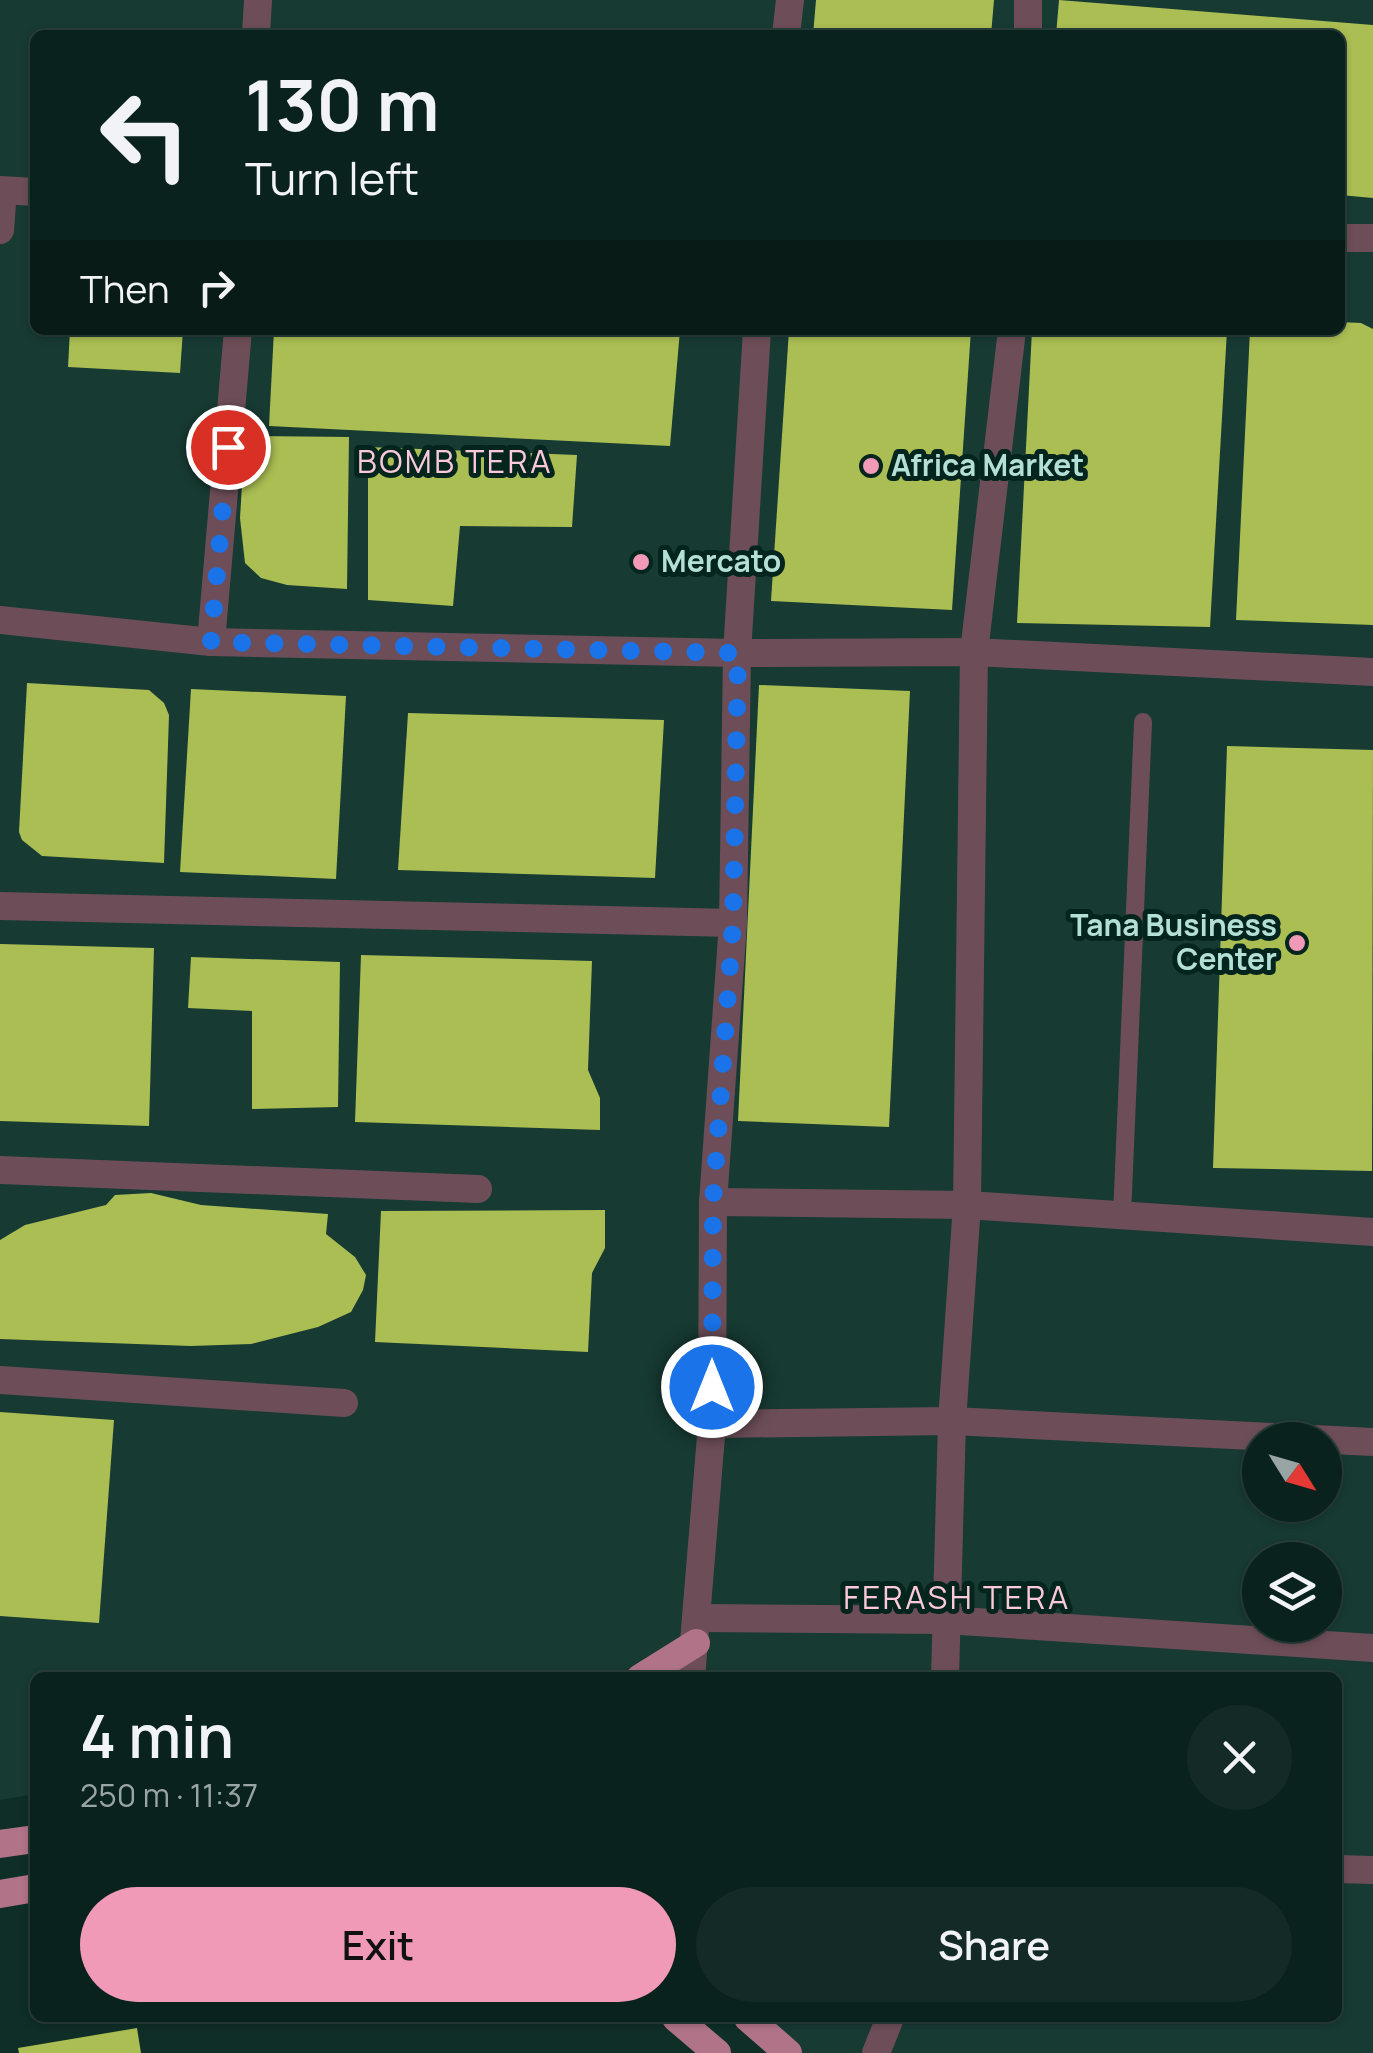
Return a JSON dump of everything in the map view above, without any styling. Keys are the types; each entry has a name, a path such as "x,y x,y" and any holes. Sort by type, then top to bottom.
{"main road":[{"path":"647,1672 697,1630"},
{"path":"0,1844 30,1840"},
{"path":"0,1894 30,1889"},
{"path":"681,2022 717,2053"},
{"path":"753,2022 788,2053"}],"street":[{"path":"256,30 258,0"},
{"path":"787,30 790,0"},
{"path":"1028,0 1028,30"},
{"path":"0,230 1,190 30,192"},
{"path":"1345,238 1373,238"},
{"path":"211,642 238,335"},
{"path":"692,1672 712,1424 713,1202 733,924 738,653 757,335"},
{"path":"945,1672 952,1421 967,1206 974,652 1011,335"},
{"path":"0,620 211,642 738,653 974,652 1373,672"},
{"path":"0,906 733,924"},
{"path":"0,1170 478,1189"},
{"path":"713,1202 967,1206 1373,1232"},
{"path":"0,1380 344,1404"},
{"path":"712,1424 952,1421 1373,1442"},
{"path":"697,1630 945,1620 1373,1648"},
{"path":"1342,1869 1373,1870"},
{"path":"876,2053 888,2022"}],"lane":[{"path":"1122,1216 1144,722"}],"shaded area":[{"path":"0,0 1373,0 1373,2053 793,2053 755,2022 1342,2022 1342,1672 30,1672 30,1795 0,1800"}],"building":[{"path":"816,0 994,0 991,30 813,30"},
{"path":"1059,0 1373,25 1373,198 1345,195 1345,30 1056,30"},
{"path":"1345,322 1361,323 1373,329 1373,625 1236,620 1250,335 1345,335"},
{"path":"70,335 183,335 180,373 68,367"},
{"path":"274,335 680,335 670,446 269,426"},
{"name":"Africa Market","path":"789,335 971,335 952,610 771,601"},
{"path":"1032,335 1227,335 1210,627 1017,623"},
{"path":"245,436 349,437 347,589 287,585 261,578 245,563 240,518"},
{"path":"368,447 577,455 572,527 460,526 453,606 368,600"},
{"path":"27,683 149,690 164,703 169,715 164,863 42,856 22,840 19,832"},
{"path":"759,685 910,691 889,1127 738,1121"},
{"path":"191,689 346,696 336,879 180,872"},
{"path":"408,713 664,720 655,878 398,870"},
{"name":"Tana Business Center","path":"1227,746 1373,750 1372,1171 1213,1168"},
{"path":"0,944 154,948 149,1126 0,1121"},
{"path":"361,955 592,961 588,1070 600,1098 600,1130 355,1122"},
{"path":"191,957 340,962 338,1107 252,1109 252,1011 188,1008"},
{"path":"151,1193 201,1205 328,1214 326,1234 355,1257 366,1275 363,1290 351,1312 318,1327 251,1344 191,1346 0,1339 0,1240 25,1225 106,1205 115,1195"},
{"path":"605,1210 605,1248 592,1273 588,1352 375,1342 381,1211"},
{"path":"0,1412 114,1420 99,1623 0,1616"},
{"path":"137,2028 141,2053 19,2053 18,2048"}],"place":[{"name":"Africa Market","path":"871,466"},
{"name":"Mercato","path":"641,562"},
{"name":"Tana Business Center","path":"1297,943"}],"district":[{"name":"BOMB TERA","path":"455,462"},
{"name":"FERASH TERA","path":"957,1598"}],"route":[{"path":"228,447 211,642 738,653 733,924 713,1202 712,1387"}]}
